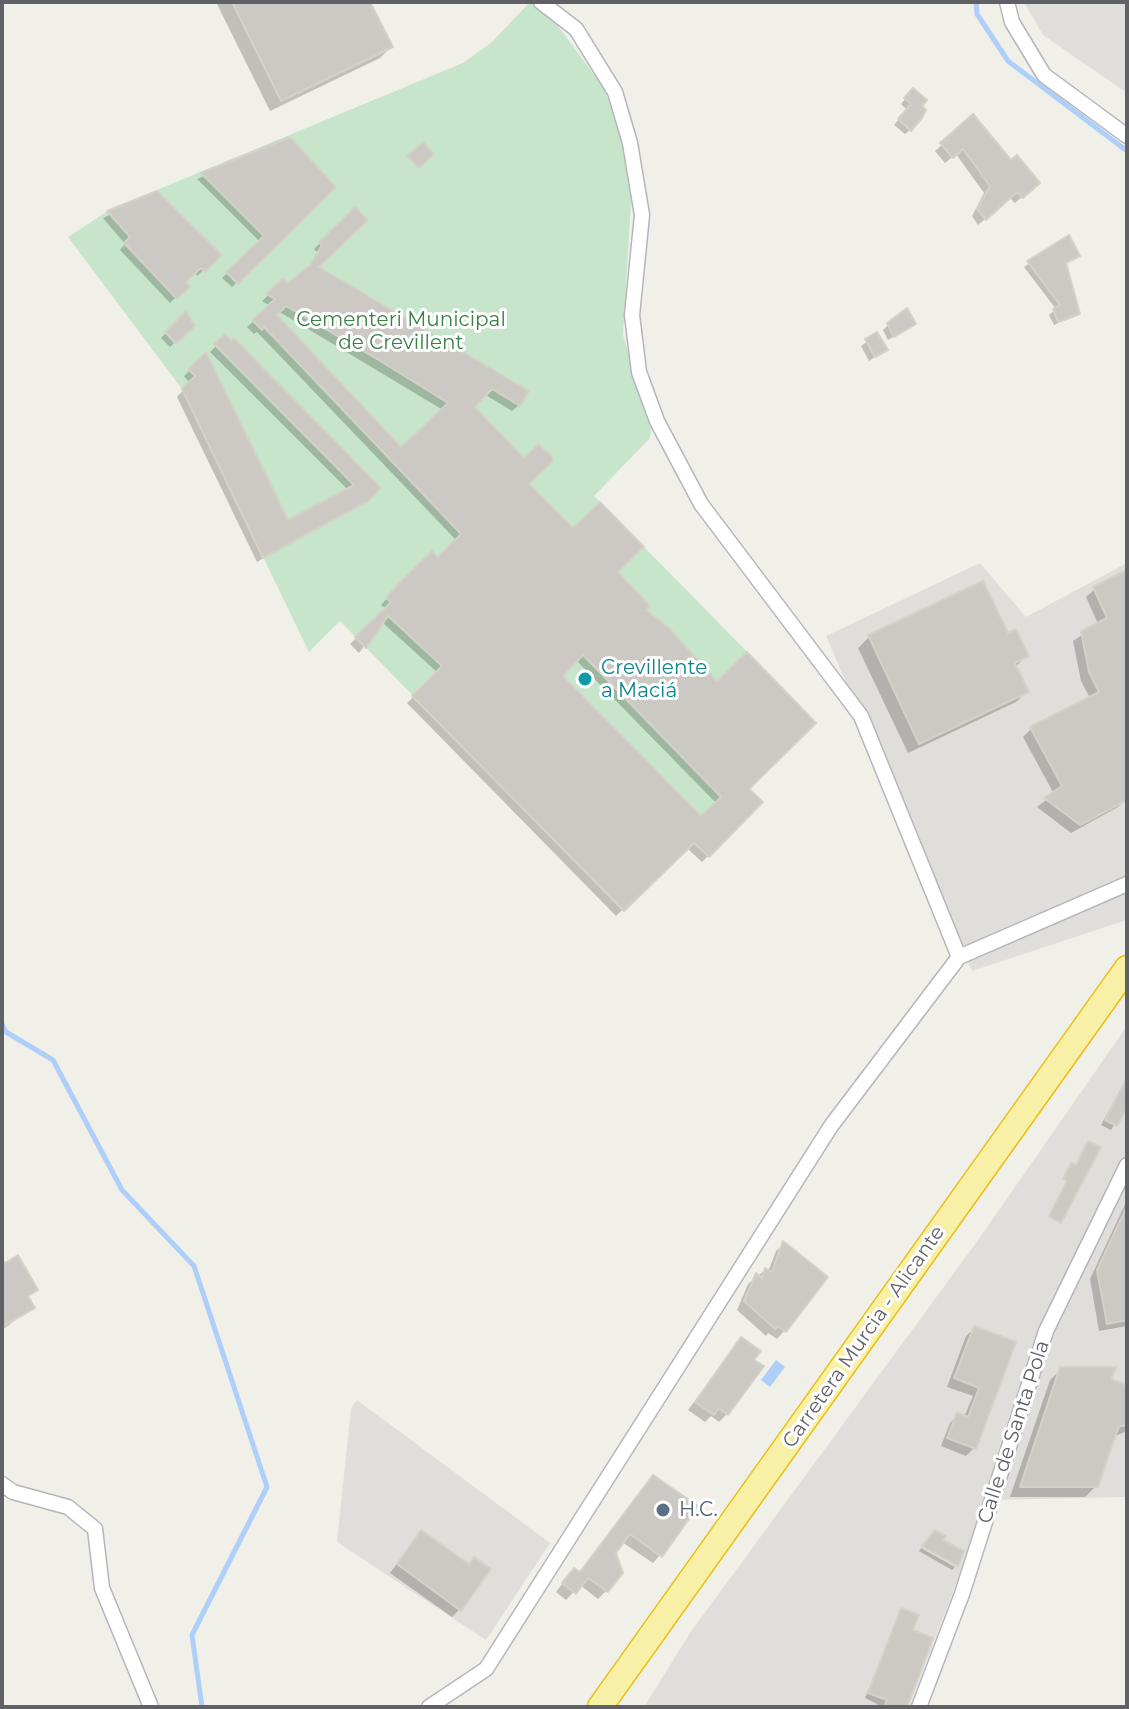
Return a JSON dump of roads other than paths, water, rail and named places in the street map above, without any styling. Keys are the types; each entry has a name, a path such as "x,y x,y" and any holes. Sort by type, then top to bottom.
{"highway":[{"name":"Carretera Murcia - Alicante","path":"600,1707 1127,968"}],"street":[{"path":"541,2 576,29 615,92 630,143 642,215 632,315 639,372 657,421 701,504 861,716 959,957"},
{"path":"1007,2 1012,22 1044,75 1127,136"},
{"path":"429,1707 486,1669 831,1126 959,957 1127,884"},
{"name":"Calle de Santa Pola","path":"919,1707 962,1594 1046,1331 1127,1165"},
{"path":"2,1484 13,1492 68,1507 95,1529 102,1588 138,1682 151,1707"}],"water":[{"path":"776,1360 785,1367 770,1387 761,1380"}],"waterway":[{"path":"976,2 977,14 1008,61 1127,151"},
{"path":"2,1024 6,1032 53,1060 122,1190 194,1266 267,1487 192,1635 202,1707"}],"place":[{"name":"Crevillente a Maciá","path":"585,679"},
{"name":"H.C.","path":"663,1510"}],"park label":[{"name":"Cementeri Municipal de Crevillent","path":"401,332"}]}
